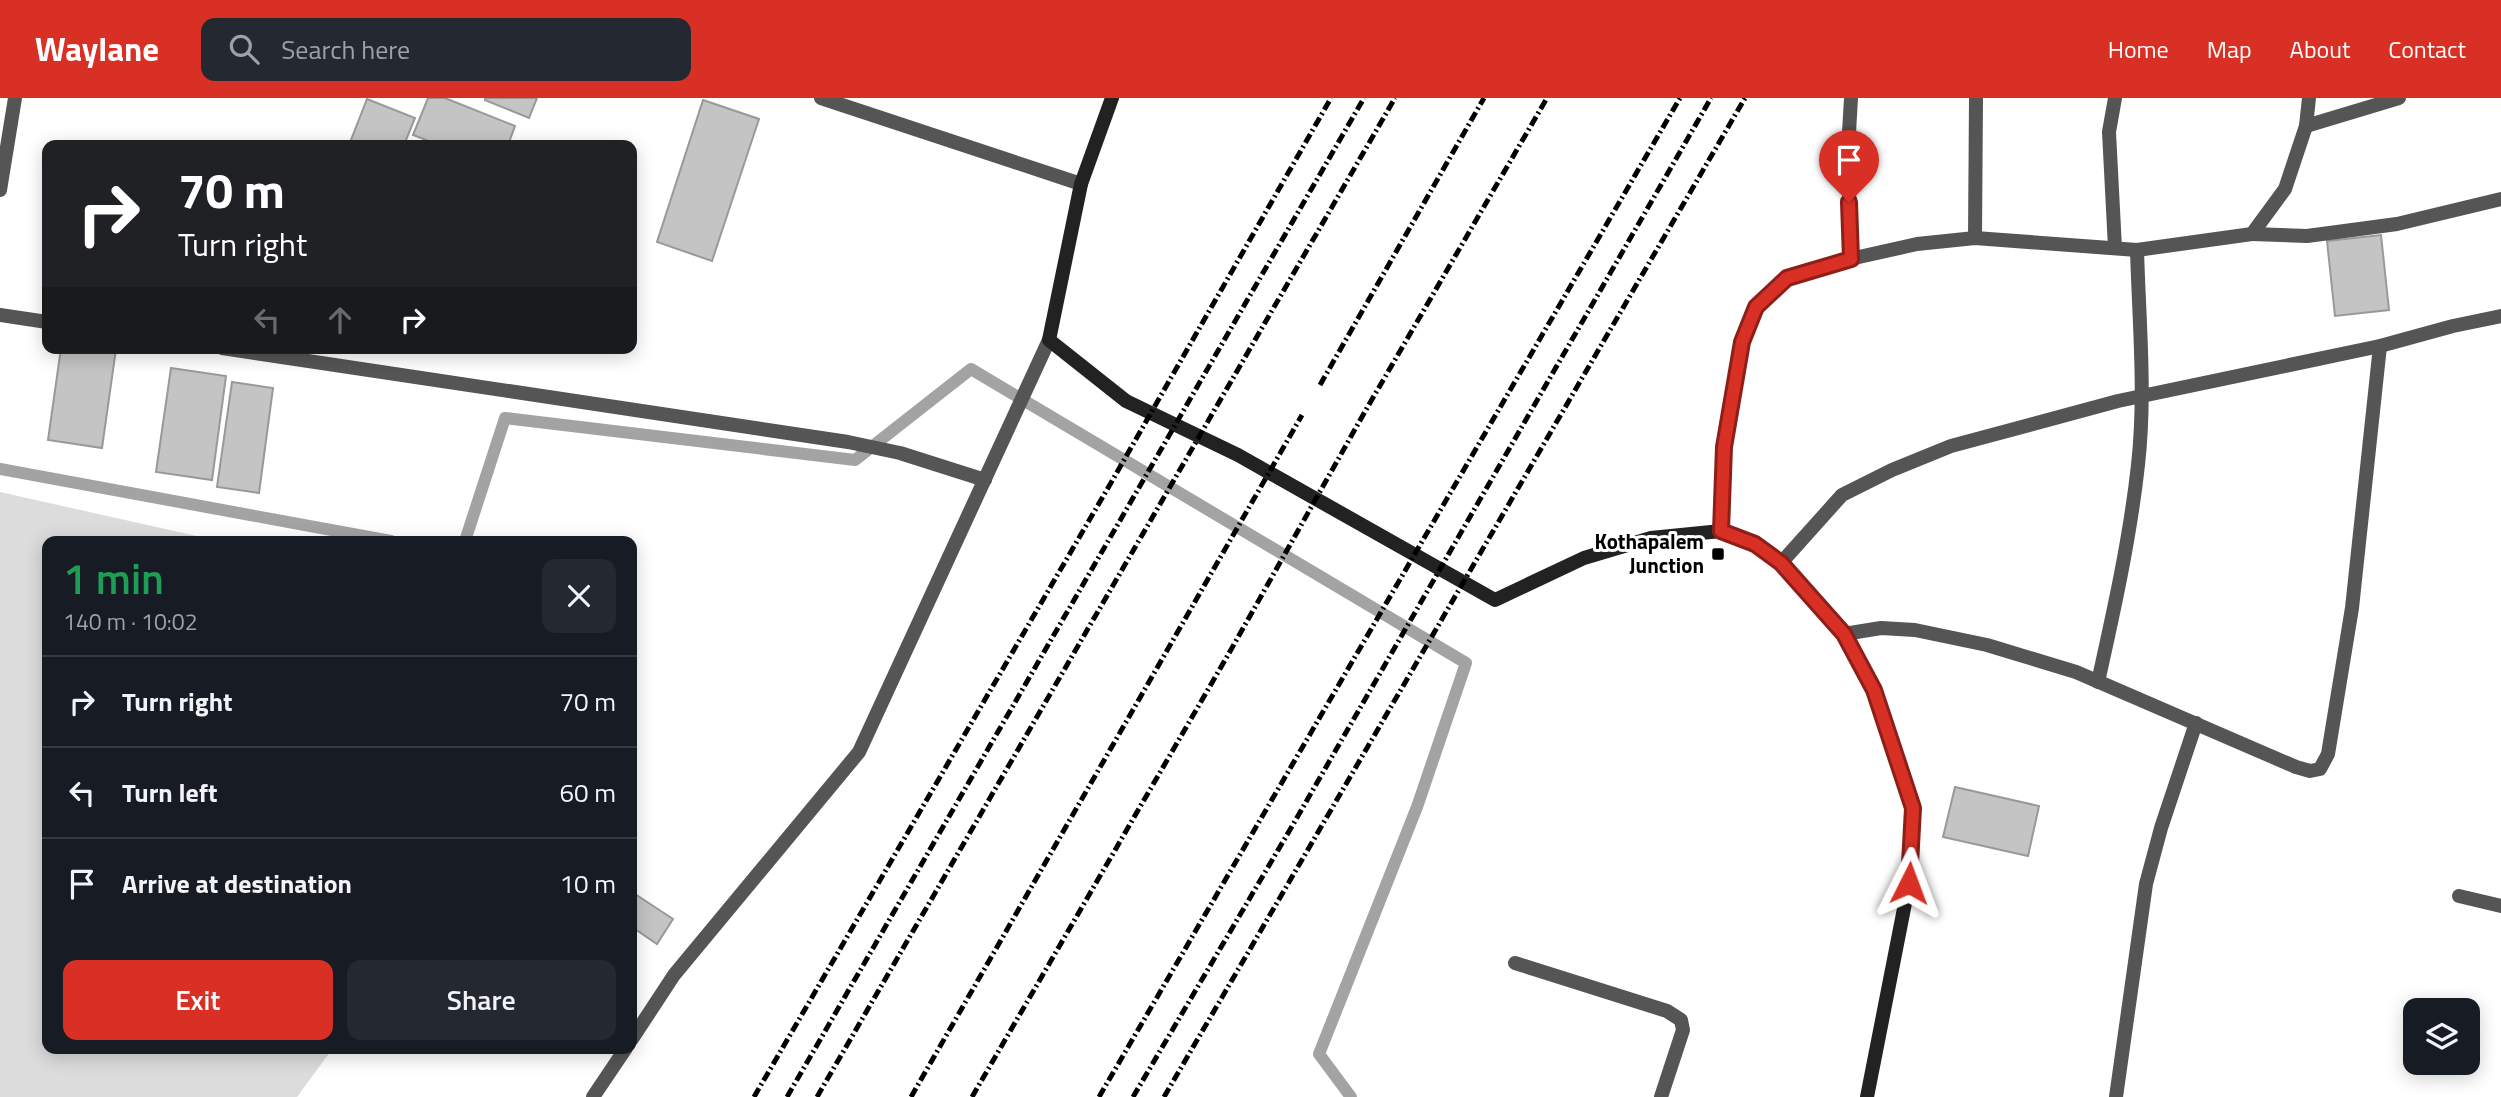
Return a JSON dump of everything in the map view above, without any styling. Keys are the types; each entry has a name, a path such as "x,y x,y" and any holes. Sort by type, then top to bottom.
{"main road":[{"path":"1112,98 1081,184 1049,340 1126,401 1238,456 1495,600 1584,558 1651,538 1721,531 1755,544 1781,563 1844,634 1874,690 1913,808 1909,883 1867,1097"}],"street":[{"path":"0,190 15,98"},
{"path":"821,98 1081,184"},
{"path":"1851,259 1848,150 1852,98"},
{"path":"1975,239 1976,98"},
{"path":"2115,98 2109,132 2115,248"},
{"path":"2252,234 2285,189 2306,126 2309,98"},
{"path":"2306,126 2399,98"},
{"path":"1721,531 1724,447 1742,342 1756,307 1787,278 1851,259 1917,244 1975,239 2137,250 2252,234 2307,236 2384,226 2501,199"},
{"path":"2098,682 2120,582 2138,463 2141,395 2137,250"},
{"path":"0,315 42,321"},
{"path":"1781,563 1842,495 1892,470 1951,446 2141,395 2380,345 2501,316"},
{"path":"637,1031 674,975 859,752 1049,340"},
{"path":"1844,634 1881,628 1915,630 1987,645 2076,672 2296,767 2310,771 2320,769 2325,762 2351,608 2380,345"},
{"path":"262,354 848,442 900,453 985,480"},
{"path":"2116,1097 2146,884 2161,828 2196,723"},
{"path":"2459,896 2501,906"},
{"path":"1515,963 1667,1011 1681,1020 1683,1030 1661,1097"},
{"path":"593,1097 622,1054"}],"shaded area":[{"path":"0,492 197,536 42,536 42,1054 329,1054 297,1097 0,1097"}],"building":[{"path":"428,98 445,98 515,126 510,140 426,140 413,135"},
{"path":"485,98 537,98 529,118"},
{"path":"367,99 415,118 406,140 351,140"},
{"path":"703,100 759,119 712,261 657,242"},
{"path":"2381,235 2389,310 2335,316 2327,241"},
{"path":"60,354 115,354 102,448 48,440"},
{"path":"171,368 226,376 212,480 156,472"},
{"path":"232,382 273,388 259,493 217,487"},
{"path":"1955,787 2039,806 2028,856 1943,837"},
{"path":"637,895 673,919 657,944 637,930"}],"waterway":[{"path":"467,536 505,418 855,460 971,369 1466,663 1417,807 1319,1054 1351,1097"},
{"path":"0,469 364,536"}],"railway":[{"path":"754,1097 1331,98"},
{"path":"787,1097 1364,98"},
{"path":"817,1097 1395,98"},
{"path":"1320,385 1484,98"},
{"path":"972,1097 1547,98"},
{"path":"1099,1097 1680,98"},
{"path":"1133,1097 1711,98"},
{"path":"1164,1097 1745,98"},
{"path":"911,1097 1302,415"}],"place":[{"name":"Kothapalem Junction","path":"1718,554"}],"route":[{"path":"1849,202 1851,259 1787,278 1756,307 1742,342 1724,447 1721,531 1755,544 1781,563 1844,634 1874,690 1913,808 1909,883"}]}
